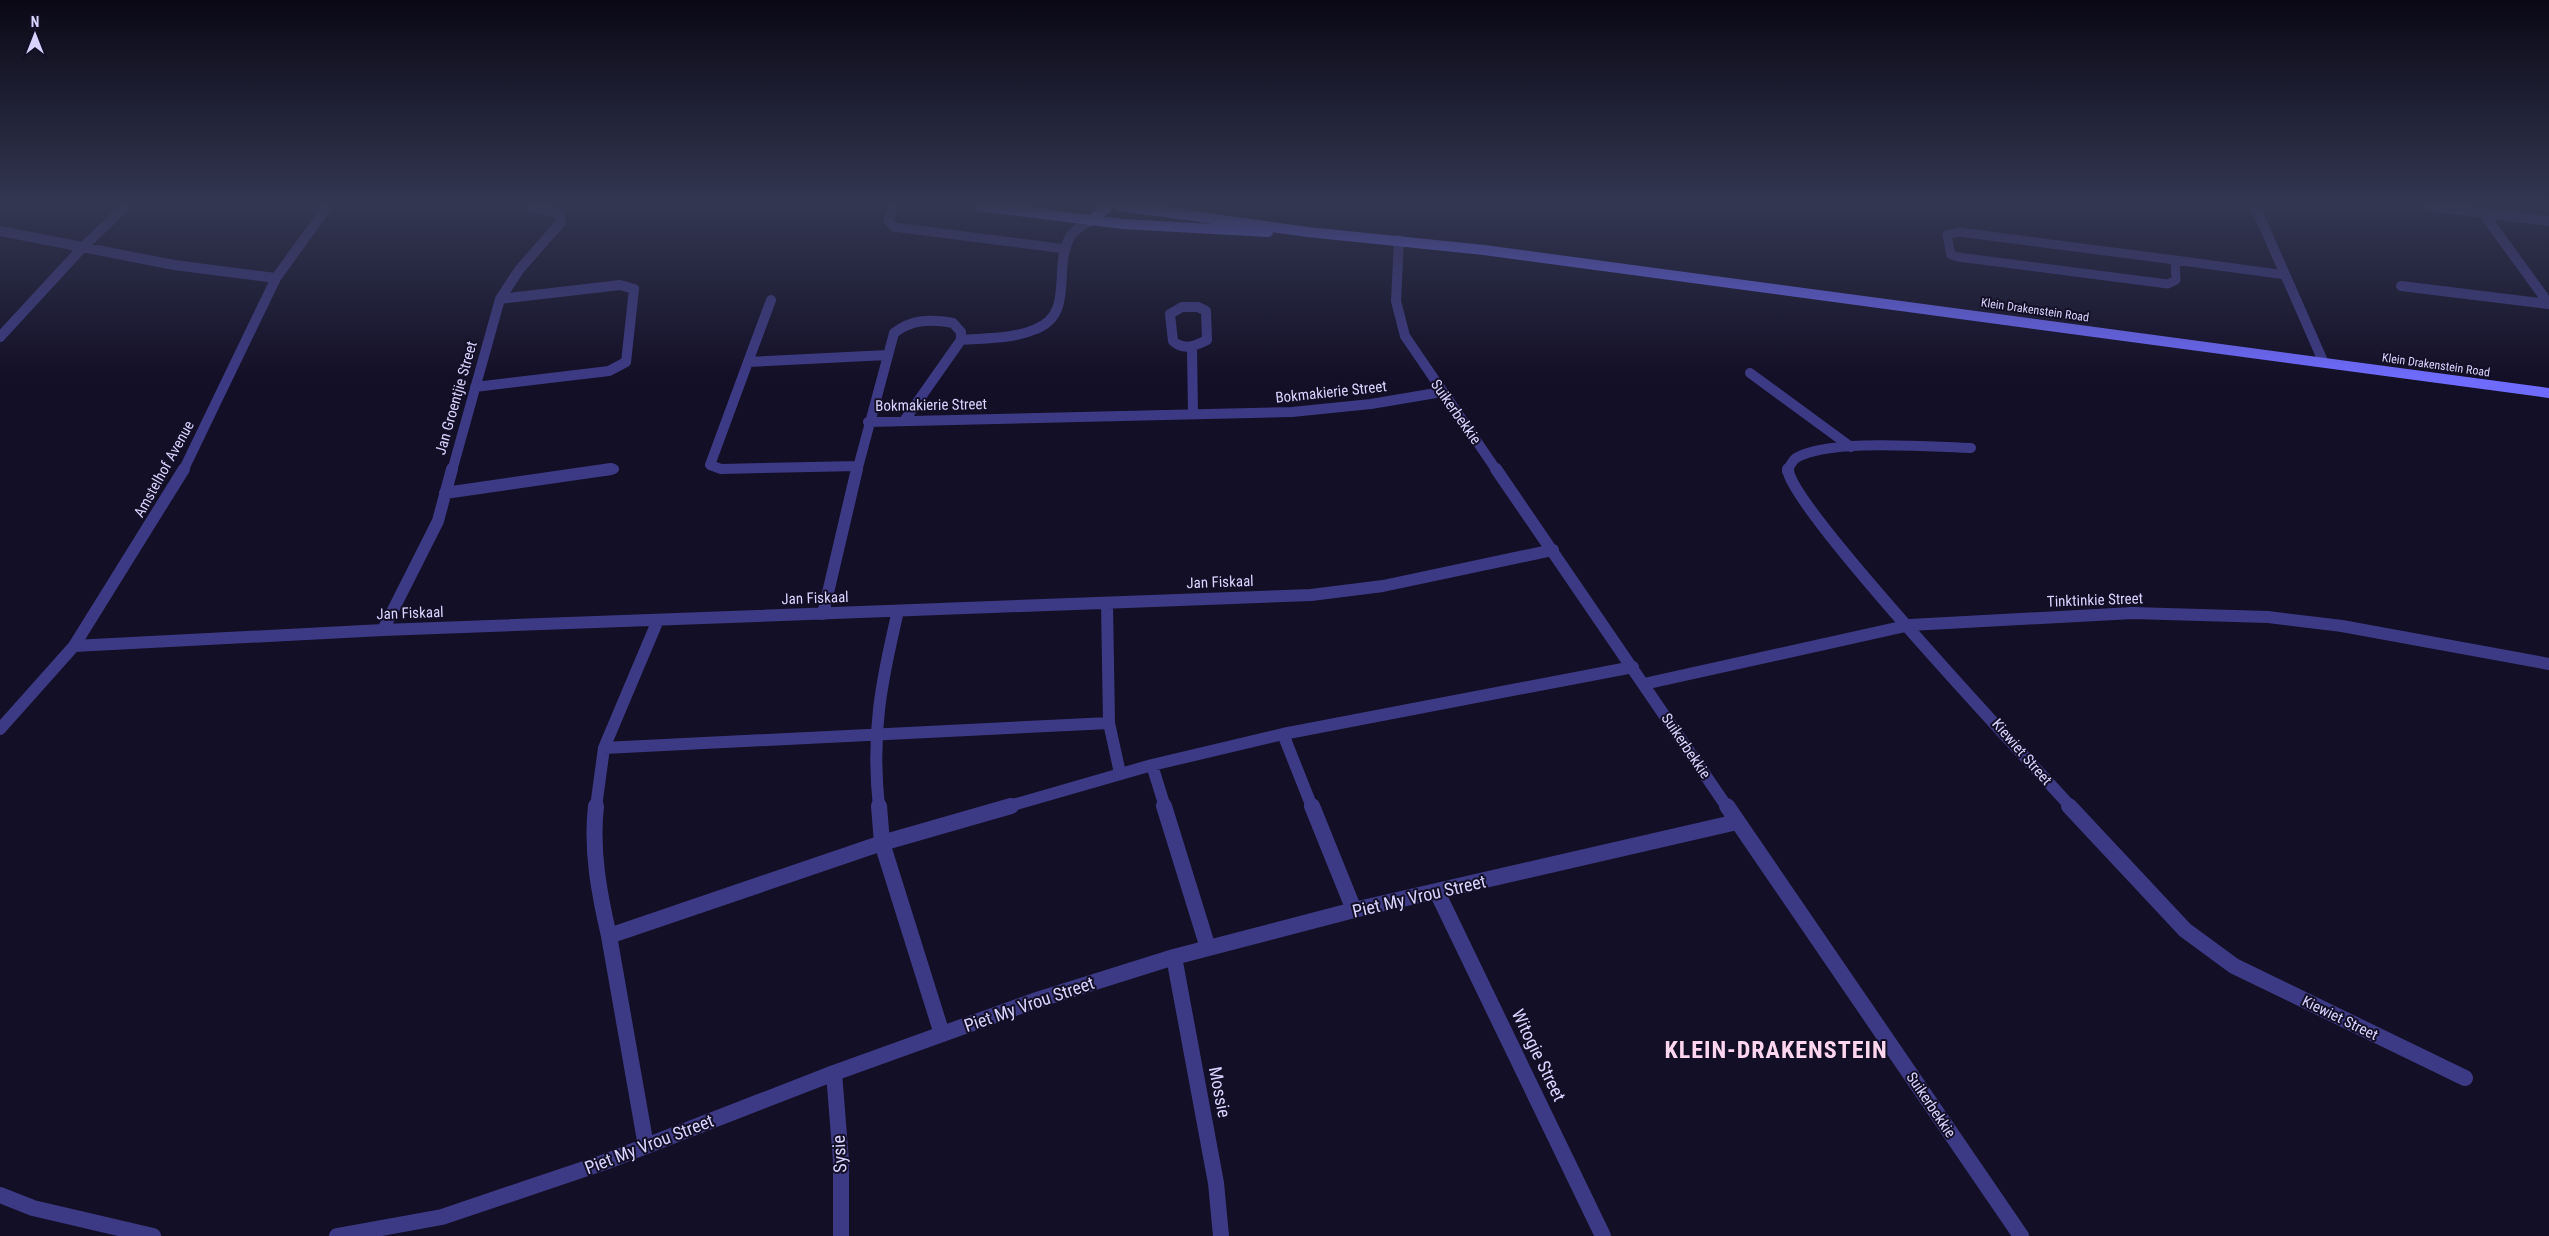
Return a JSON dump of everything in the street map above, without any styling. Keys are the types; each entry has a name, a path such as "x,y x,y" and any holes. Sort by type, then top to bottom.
{"main road":[{"name":"Klein Drakenstein Road","path":"1580,264 2322,361 2549,393"}],"street":[{"path":"0,337 68,264"},
{"path":"167,264 276,278"},
{"name":"Amstelhof Avenue","path":"0,729 74,646 186,466 276,278 286,264"},
{"name":"Jan Groentjie Street","path":"383,630 431,536 500,299 525,264"},
{"path":"960,340 1032,331 1052,321 1057,313 1064,264"},
{"name":"Suikerbekkie","path":"1398,264 1396,298 1398,318 1405,336 2021,1236"},
{"path":"2281,264 2322,361"},
{"path":"2519,264 2548,304"},
{"path":"475,388 609,371 626,362 634,288 632,286 620,285 500,299"},
{"path":"2401,286 2548,304"},
{"path":"770,300 710,464 713,468 722,470 858,466"},
{"path":"1199,306 1206,311 1207,340 1192,347 1180,346 1173,341 1170,314 1180,307 1199,306"},
{"path":"868,422 894,333 901,327 914,322 929,320 953,323 961,332 960,340 904,421"},
{"path":"1192,347 1193,414"},
{"path":"748,362 887,355"},
{"path":"1750,373 1851,447"},
{"name":"Bokmakierie Street","path":"823,614 868,422 1326,410 1442,392"},
{"name":"Kiewiet Street","path":"1970,448 1851,447 1798,457 1791,463 1788,471 1793,485 1837,546 1910,625 2092,831 2184,930 2234,966 2465,1078"},
{"path":"445,493 614,470"},
{"name":"Jan Fiskaal","path":"74,646 383,630 1311,595 1383,586 1553,550"},
{"path":"1107,603 1109,723 1120,773"},
{"path":"898,611 885,665 875,733 882,843 942,1034"},
{"name":"Tinktinkie Street","path":"1644,684 1910,625 2133,613 2268,617 2342,626 2549,664"},
{"path":"646,1146 609,936 597,885 594,822 604,748 658,620"},
{"path":"609,936 882,843 1152,764 1283,734 1633,667"},
{"path":"604,748 875,733 1109,723"},
{"path":"1283,734 1354,910"},
{"path":"1152,764 1208,948"},
{"name":"Piet My Vrou Street","path":"337,1236 442,1217 646,1146 834,1072 1034,1001 1174,957 1354,910 1737,822"},
{"name":"Witogie Street","path":"1437,892 1602,1236"},
{"name":"Mossie","path":"1174,957 1216,1183 1221,1236"},
{"name":"Sysie","path":"834,1072 841,1161 841,1236"},
{"path":"0,1195 33,1208 153,1236"}],"lane":[{"path":"2010,264 2168,284 2176,280 2175,264"},
{"path":"2202,264 2286,275"}],"district":[{"name":"KLEIN-DRAKENSTEIN","path":"1776,1050"}]}
